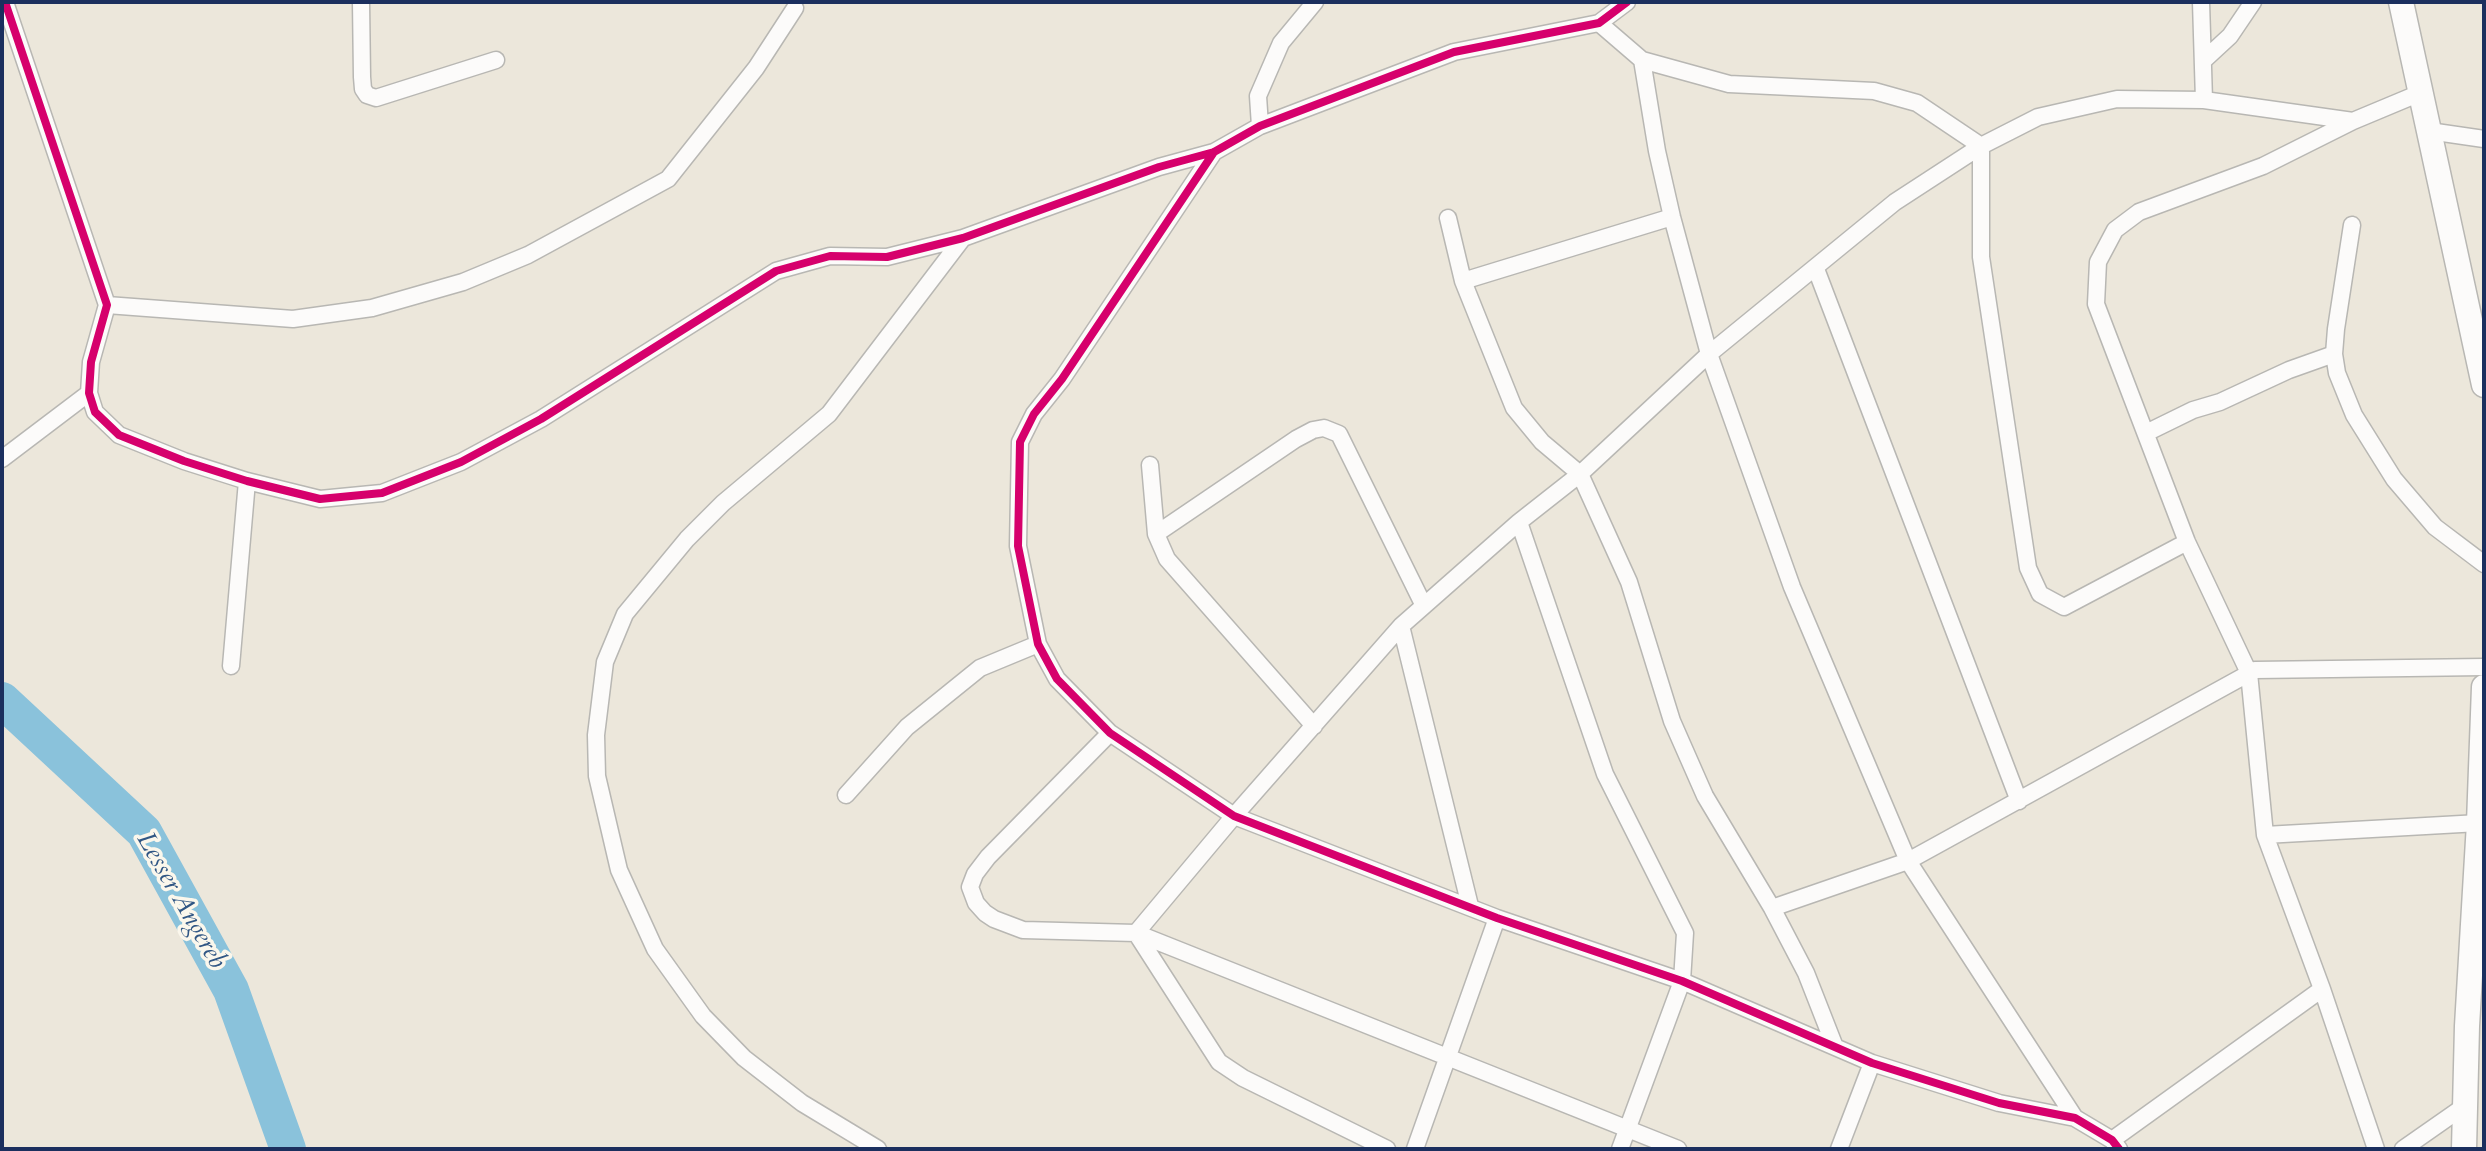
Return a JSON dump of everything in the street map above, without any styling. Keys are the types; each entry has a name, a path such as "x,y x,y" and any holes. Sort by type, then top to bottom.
{"street":[{"path":"5,2 107,305 91,362 89,393 95,412 119,435 184,461 320,499 382,493 461,462 541,419 776,271 830,256 887,257 963,238 1159,167 1214,152 1260,126 1454,52 1599,23 1627,2"},
{"path":"361,2 362,77 367,95 376,98 496,60"},
{"path":"1260,126 1258,96 1281,43 1315,2"},
{"path":"2201,2 2204,100"},
{"path":"2204,60 2230,36 2253,2"},
{"path":"2401,2 2484,385"},
{"path":"107,305 293,319 372,308 463,282 528,255 668,179 756,68 795,8"},
{"path":"1599,23 1642,60 1729,84 1874,91 1917,103 1981,146"},
{"path":"1642,60 1672,217 1709,354 1792,587 1908,861 2075,1118"},
{"path":"2376,1149 2322,989 2265,835 2249,673 2187,542 2096,304 2098,262 2115,230 2139,212 2263,166 2353,121 2420,93"},
{"path":"1136,933 1401,626 1519,522 1580,474 1709,354 1895,202 1981,146 2038,117 2117,99 2204,100 2353,121"},
{"path":"2429,131 2484,139"},
{"path":"1981,146 1981,257 2028,568 2040,594 2064,607 2187,542"},
{"path":"1214,152 1062,379 1034,414 1020,442 1018,546 1038,644 1057,679 1110,733 1234,816 1497,918 1682,981 1872,1063 1999,1103 2075,1118 2116,1145 2322,989"},
{"path":"1463,281 1672,217"},
{"path":"1448,218 1463,281 1514,408 1542,442 1580,474 1629,582 1672,721 1705,796 1772,908 1806,973 1835,1047"},
{"path":"2352,225 2334,354 2337,373 2354,415 2394,479 2435,527 2484,564"},
{"path":"878,1149 802,1103 744,1058 703,1016 655,949 619,870 597,776 596,735 605,662 625,614 687,539 723,503 829,414 963,238"},
{"path":"1816,269 2019,801"},
{"path":"2146,433 2193,410 2220,402 2289,370 2334,354"},
{"path":"2,459 89,393"},
{"path":"1156,534 1296,439 1324,428 1339,434 1424,606"},
{"path":"1150,465 1156,534 1167,559 1314,726"},
{"path":"231,666 247,481"},
{"path":"1519,522 1605,774 1685,933 1682,981 1620,1149"},
{"path":"1401,626 1470,906"},
{"path":"846,795 907,727 980,668 1038,644"},
{"path":"1772,908 1908,861 2255,670 2484,667"},
{"path":"2464,1149 2476,1026 2484,687"},
{"path":"1110,733 975,874 970,887 976,903 985,913 1023,930 1136,933 1678,1149"},
{"path":"2265,835 2479,823"},
{"path":"1415,1149 1497,918"},
{"path":"1136,933 1219,1062 1243,1078 1387,1149"},
{"path":"1839,1149 1872,1063"},
{"path":"2403,1149 2466,1105"}],"waterway":[{"name":"Lesser Angereb","path":"2,700 144,832 231,990 288,1149"}],"cycle path":[{"path":"5,2 107,305 91,362 89,393 95,412 119,435 184,461 320,499 382,493 461,462 541,419 776,271 830,256 887,257 963,238 1159,167 1214,152 1260,126 1454,52 1599,23 1627,2"},
{"path":"1214,152 1062,379 1034,414 1020,442 1018,546 1038,644 1057,679 1110,733 1234,816 1497,918 1682,981 1872,1063 1999,1103 2075,1118 2112,1140 2119,1149"}]}
